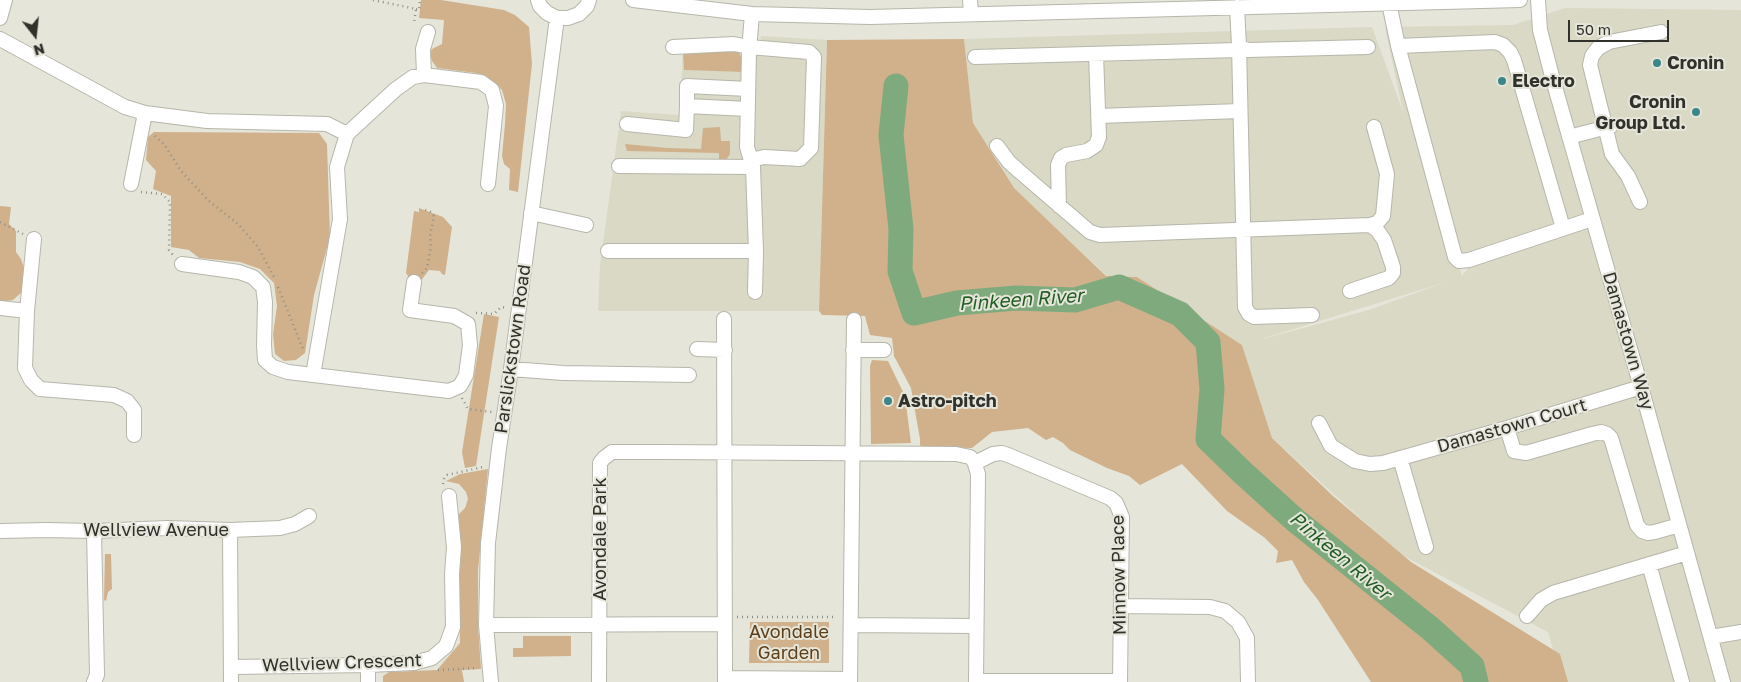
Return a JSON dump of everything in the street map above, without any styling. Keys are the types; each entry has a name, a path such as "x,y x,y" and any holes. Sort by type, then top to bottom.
{"street":[{"path":"0,18 5,0"},
{"path":"538,0 540,6 547,14 557,18 568,18 579,14 587,6 589,0"},
{"path":"633,0 752,14 870,17 971,7 1237,7 1520,0"},
{"name":"Damastown Way","path":"1538,0 1540,30 1569,137 1723,682"},
{"path":"1390,3 1398,46 1455,257 1463,262 1592,219"},
{"path":"1237,7 1244,307 1254,317 1312,315"},
{"path":"752,14 749,47 746,147 752,164 756,251 755,292"},
{"name":"Parslickstown Road","path":"491,682 486,625 488,543 557,18"},
{"path":"424,75 423,49 428,32"},
{"path":"1640,202 1628,176 1612,154 1608,127 1590,64 1592,56 1598,48 1609,42 1661,32"},
{"path":"0,39 144,119 327,124 347,134"},
{"path":"1398,46 1495,42 1503,45 1510,52 1514,60 1563,228"},
{"path":"619,166 752,164 764,157 800,159 811,148 814,57 809,52 719,43 694,47 673,47"},
{"path":"975,57 1096,54 1239,47 1248,50 1368,47"},
{"path":"1059,206 1058,165 1061,158 1066,155 1087,151 1096,145 1098,138 1096,54"},
{"path":"313,375 340,219 336,167 347,134 413,77 424,75 481,82 492,90 496,106 488,184"},
{"path":"627,124 686,130 687,86 748,89"},
{"path":"687,106 748,110"},
{"path":"1098,116 1240,111"},
{"path":"131,184 144,119"},
{"path":"997,146 1009,162 1059,206 1090,232 1100,235 1370,225 1377,223 1383,216 1387,174 1374,127"},
{"path":"1569,137 1608,127"},
{"path":"531,213 586,225"},
{"path":"1350,291 1389,278 1393,273 1393,267 1384,240 1377,230 1370,225"},
{"path":"34,239 27,311 26,368 31,380 40,389 114,394 127,401 134,410 134,434"},
{"path":"608,251 756,251"},
{"path":"182,264 239,272 253,277 263,287 265,302 265,360 273,367 288,372 449,391 460,386 466,375 470,345 468,324 454,316 410,310 414,282"},
{"path":"0,308 27,311"},
{"path":"724,319 725,680 850,681 854,320"},
{"path":"697,349 725,350"},
{"path":"853,350 884,350"},
{"path":"511,369 689,375"},
{"name":"Damastown Court","path":"1319,423 1331,446 1355,461 1370,464 1383,463 1641,387"},
{"path":"1506,428 1514,450 1519,453 1526,453 1601,432 1607,434 1611,438 1637,525 1642,531 1648,533 1680,525"},
{"name":"Avondale Park","path":"599,682 600,463 612,452 956,454 970,457 975,463"},
{"name":"Minnow Place","path":"975,463 993,454 1002,453 1008,455 1110,498 1116,503 1122,518 1120,682 976,681"},
{"path":"1400,458 1426,547"},
{"path":"975,463 978,474 976,681"},
{"name":"Wellview Crescent","path":"232,667 368,665 414,663 430,659 446,646 453,628 454,547 449,496"},
{"name":"Wellview Avenue","path":"0,531 280,528 295,524 309,516"},
{"path":"230,530 231,682"},
{"path":"94,531 97,676 94,682"},
{"path":"1527,616 1541,600 1553,593 1687,553"},
{"path":"1649,564 1682,682"},
{"path":"1121,606 1210,607 1225,611 1238,622 1247,638 1248,682"},
{"name":"Avondale Park","path":"486,625 725,620"},
{"path":"851,621 976,626"},
{"path":"1711,637 1741,632"},
{"path":"368,665 368,682"}],"path":[{"path":"373,0 416,10"},
{"path":"414,22 416,10 419,10 420,0"},
{"path":"144,119 164,144 181,171 209,200 238,224 258,247 272,274 303,350"},
{"path":"131,184 131,190 162,194 170,202 169,250 182,264"},
{"path":"414,282 427,268 430,251 430,236 434,216 431,212 423,209"},
{"path":"0,222 34,239"},
{"path":"468,324 469,312 494,314 501,307 519,309"},
{"path":"457,387 468,409 504,414"},
{"path":"449,496 443,483 447,476 497,464"},
{"path":"725,620 851,621"},
{"path":"430,659 438,670 490,666"}],"shaded area":[{"path":"1565,8 1741,10 1741,682 1563,682 1548,632 1400,554 1272,438 1242,345 1137,277 1107,276 1005,180 973,123 964,39 1372,27 1403,112 1385,27 1513,25","holes":["1441,219 1468,268 1462,276","1446,282 1369,310 1263,339 1264,338"]},
{"path":"761,36 827,40 819,311 598,311 600,266 621,111 680,115 683,51 759,51"}],"green space":[{"path":"421,0 441,0 504,10 515,15 529,27 532,64 518,192 509,190 510,169 504,164 502,156 506,104 502,90 490,79 476,73 437,68 432,61 430,53 432,49 442,44 444,20 419,18"},
{"path":"964,39 973,123 1014,188 1106,276 1137,277 1242,345 1272,438 1333,496 1411,562 1560,654 1568,682 1371,682 1318,600 1304,582 1292,560 1276,563 1278,551 1265,538 1227,511 1182,464 1140,485 1129,476 1107,468 1070,450 1053,437 1046,440 1028,428 992,432 972,448 922,447 920,445 911,388 894,356 892,338 870,335 865,316 822,315 819,311 827,40"},
{"path":"738,50 745,67 744,72 684,70 683,53"},
{"path":"720,127 721,141 730,141 730,154 726,160 719,163 719,153 627,151 625,144 701,149 703,128"},
{"path":"154,132 319,133 327,144 330,237 314,295 305,353 296,360 284,361 275,354 273,334 277,306 274,283 260,269 240,262 199,258 189,250 171,247 171,196 153,189 156,171 146,160 148,137"},
{"path":"0,206 11,207 9,224 16,231 16,252 24,268 22,292 13,300 0,302"},
{"path":"419,208 443,217 452,227 445,275 440,271 429,270 420,282 408,281 406,273 414,211 419,212"},
{"path":"484,314 499,317 476,466 465,468 462,452"},
{"name":"Astro-pitch","path":"872,360 888,361 905,396 911,443 871,444 870,366"},
{"path":"488,469 478,570 478,625 481,669 462,670 464,682 383,682 383,676 389,672 437,670 460,643 458,522 459,514 465,508 468,499 466,492 459,484 446,481 460,474"},
{"path":"105,554 111,554 112,589 108,592 106,601 104,600"},
{"name":"Avondale Garden","path":"750,622 829,622 829,663 749,663"},
{"path":"523,636 571,636 571,656 513,657 513,648 523,648"}],"waterway":[{"name":"Pinkeen River","path":"896,86 891,135 901,229 900,271 914,313 957,303 1016,298 1075,300 1119,287 1180,314 1208,342 1212,389 1208,439 1295,520 1431,629 1472,666 1476,682"}],"place":[{"name":"Cronin","path":"1657,63"},
{"name":"Electro","path":"1502,81"},
{"name":"Cronin Group Ltd.","path":"1696,112"},
{"name":"Astro-pitch","path":"888,401"}]}
